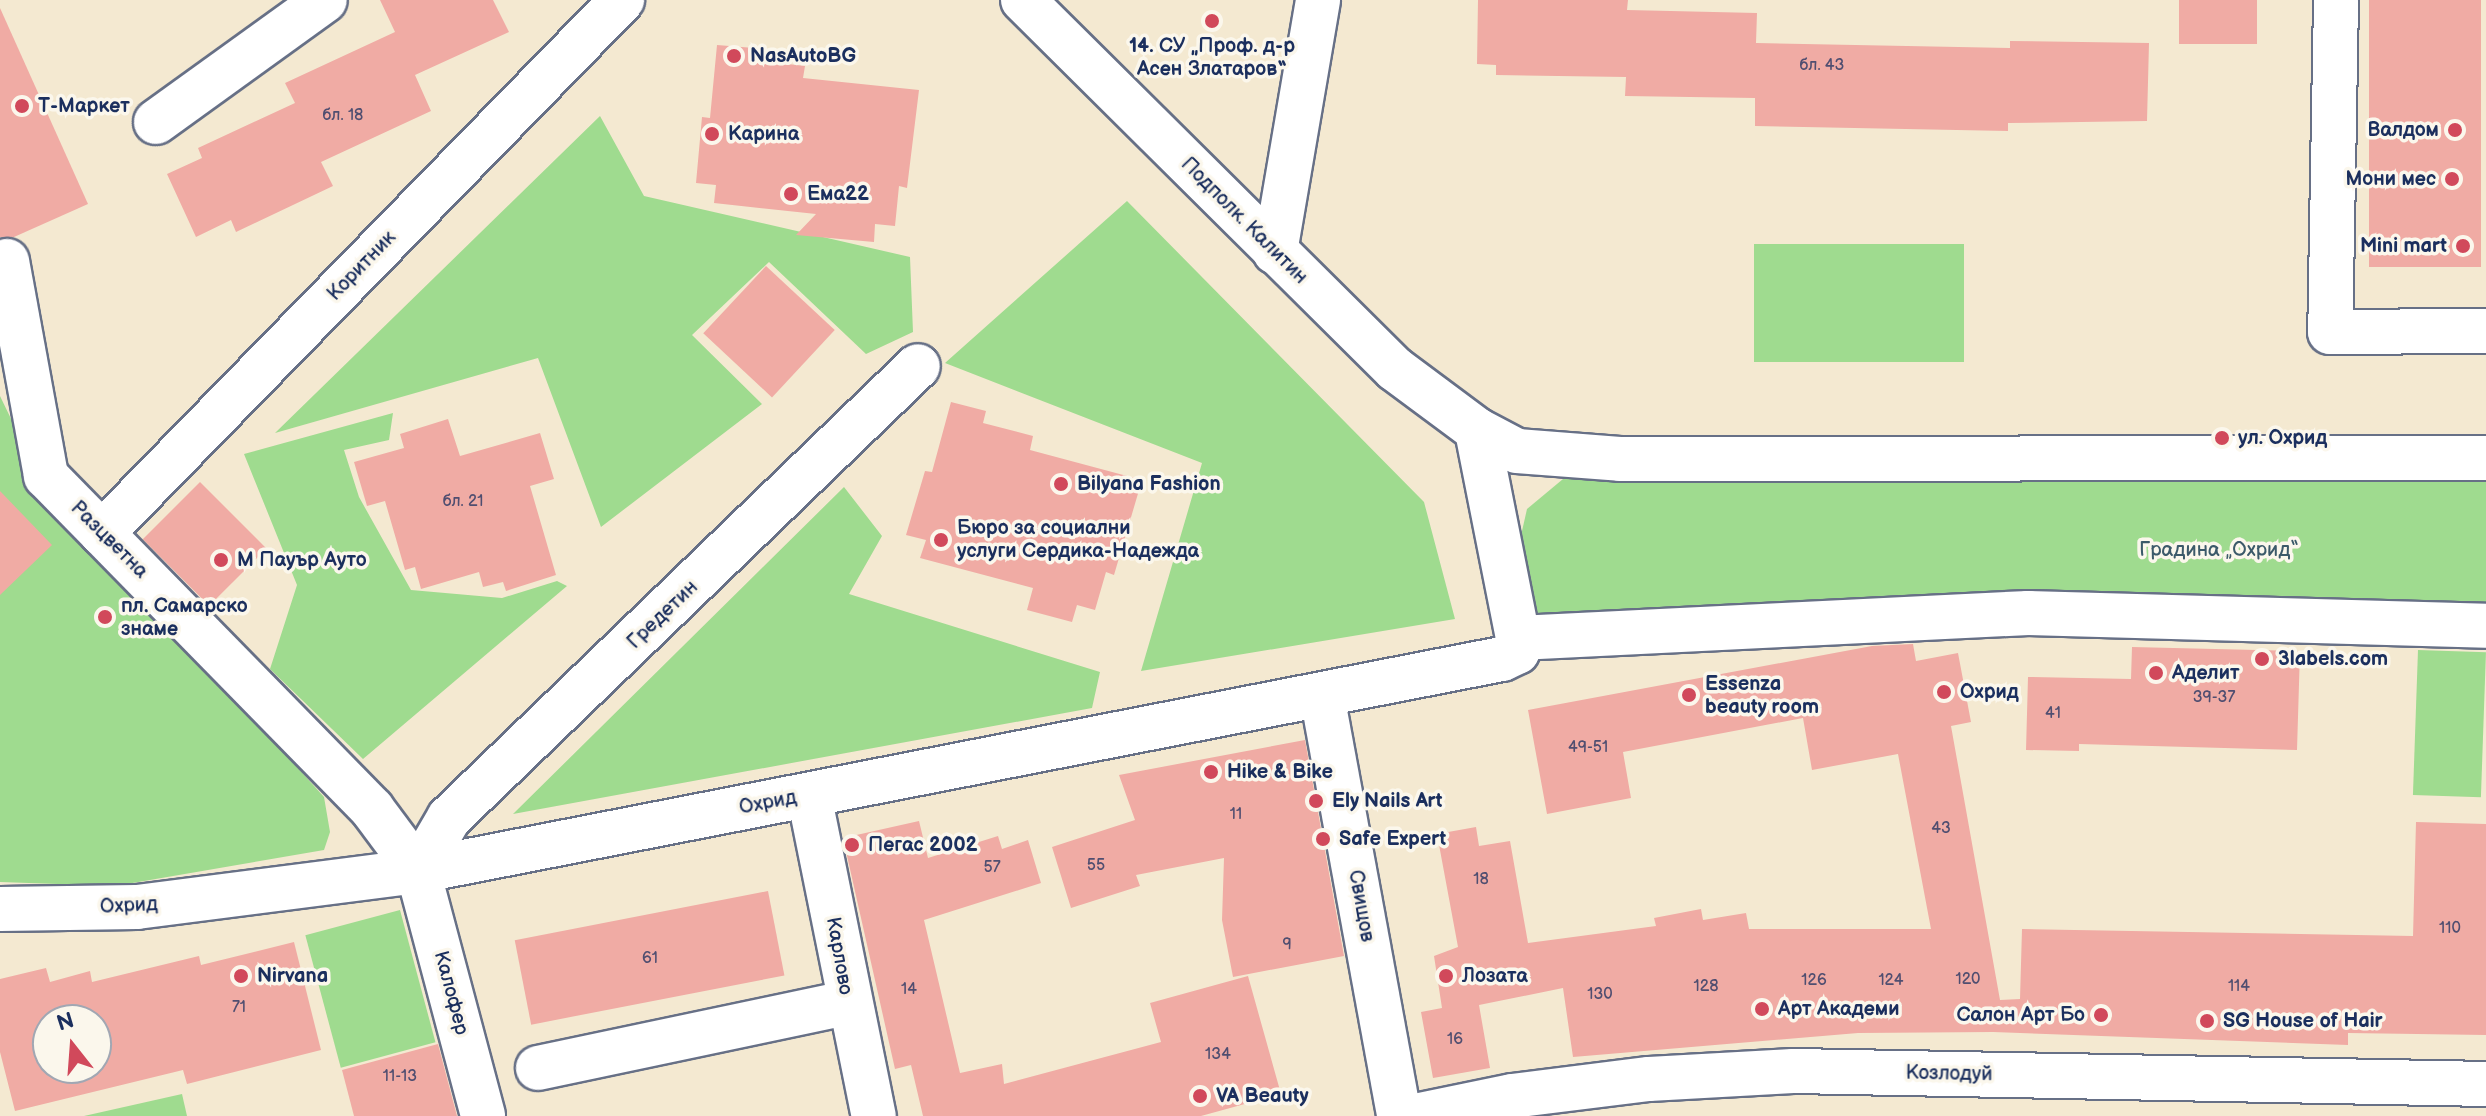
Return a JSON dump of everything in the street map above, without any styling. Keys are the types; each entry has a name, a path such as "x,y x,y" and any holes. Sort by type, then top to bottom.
{"street":[{"path":"156,122 325,0"},
{"name":"Коритник","path":"102,533 622,0"},
{"name":"Подполк. Калитин","path":"1023,0 1395,369 1477,430"},
{"path":"1275,252 1318,0"},
{"path":"2336,0 2330,332 2486,331"},
{"name":"Разцветна","path":"7,261 46,476 372,809 418,871"},
{"name":"Гредетин","path":"418,871 449,818 918,366"},
{"path":"1477,430 1517,451 1620,459 2486,458"},
{"path":"1477,430 1518,638 2028,613 2486,626"},
{"name":"Охрид","path":"0,909 137,907 418,871 1502,659 1517,652 1518,638"},
{"name":"Свищов","path":"1322,695 1399,1116"},
{"name":"Карлово","path":"809,795 847,1003 874,1116"},
{"name":"Калофер","path":"418,871 483,1116"},
{"path":"538,1068 847,1003"},
{"name":"Козлодуй","path":"1415,1116 1512,1096 1634,1080 1793,1071 2486,1084"}],"green space":[{"path":"600,116 644,196 910,257 913,332 866,354 769,262 692,335 762,404 601,527 538,358 275,433"},
{"path":"1127,201 1424,502 1455,619 1141,671 1202,463 945,363"},
{"path":"1754,244 1964,244 1964,362 1754,362"},
{"name":"пл. Самарско знаме","path":"0,396 42,483 324,797 330,832 324,850 115,886 0,882"},
{"path":"393,413 389,440 344,450 359,497 411,590 502,598 557,581 567,586 363,759 270,669 297,585 244,454"},
{"name":"Градина „Охрид“","path":"2486,470 2486,624 1525,633 1517,553 1527,509 1563,479"},
{"path":"844,487 882,536 849,594 1100,672 1092,708 513,814"},
{"path":"2418,650 2486,652 2481,797 2413,795"},
{"path":"400,910 435,1042 341,1068 305,935"},
{"path":"182,1094 187,1116 84,1116"}],"building":[{"path":"380,0 493,0 509,32 415,75 431,111 321,162 333,186 236,232 231,220 196,237 167,174 202,158 198,148 295,103 285,83 395,32"},
{"path":"1478,0 1628,0 1627,10 1757,13 1756,43 2010,48 2010,41 2149,43 2147,121 2008,123 2008,131 1755,126 1755,98 1625,96 1626,77 1496,75 1496,65 1477,64"},
{"path":"2179,0 2257,0 2257,44 2179,44"},
{"path":"2369,0 2481,0 2481,267 2369,267"},
{"name":"Т-Маркет","path":"0,8 88,204 14,237 0,237"},
{"path":"717,45 754,48 753,60 805,66 803,78 919,90 907,188 899,186 895,226 875,224 874,242 796,235 816,214 714,203 716,185 696,183 702,117 710,118"},
{"path":"766,266 835,330 772,397 703,333"},
{"path":"951,402 986,411 983,423 1033,436 1030,450 1142,480 1114,575 1106,572 1095,610 1077,605 1072,622 1027,610 1033,588 920,558 926,540 906,535 925,471 932,472"},
{"path":"448,419 460,456 540,433 554,479 530,486 556,575 506,591 503,582 483,587 479,572 421,589 415,567 405,570 385,501 367,506 354,462 404,448 400,434"},
{"path":"200,482 266,548 209,606 143,539"},
{"path":"0,491 52,545 0,595"},
{"path":"1913,644 1916,661 1958,653 1971,722 1951,726 2000,1000 2020,999 2022,929 2413,936 2416,822 2486,824 2486,1035 2348,1033 2348,1045 1993,1032 1858,1033 1573,1057 1563,988 1479,1005 1490,1068 1433,1078 1421,1012 1442,1008 1434,956 1458,947 1437,834 1476,827 1479,846 1510,841 1528,943 1656,926 1654,918 1701,909 1703,920 1746,913 1749,929 1931,929 1898,754 1812,770 1803,718 1623,752 1631,798 1547,814 1528,710 1872,646"},
{"path":"2132,647 2300,651 2297,750 2079,744 2079,751 2026,750 2028,677 2131,679"},
{"path":"1305,740 1344,956 1233,977 1222,920 1224,858 1136,875 1140,886 1071,908 1052,847 1135,820 1119,775"},
{"path":"919,821 928,858 998,836 1002,849 1028,840 1041,883 924,920 960,1073 1002,1064 1004,1084 1161,1042 1150,1003 1248,976 1281,1094 1201,1116 923,1116 911,1065 895,1069 843,838"},
{"path":"768,891 784,975 531,1025 515,940"},
{"path":"294,942 321,1050 187,1084 183,1070 15,1111 0,1052 0,979 46,968 50,982 90,971 92,982 199,956 201,965"},
{"path":"438,1044 457,1116 354,1116 342,1070"}],"place":[{"name":"14. СУ „Проф. д-р Асен Златаров“","path":"1212,21"},
{"name":"NasAutoBG","path":"734,56"},
{"name":"Т-Маркет","path":"22,106"},
{"name":"Валдом","path":"2455,130"},
{"name":"Карина","path":"712,134"},
{"name":"Мони мес","path":"2452,179"},
{"name":"Ема22","path":"791,194"},
{"name":"Mini mart","path":"2463,246"},
{"name":"ул. Охрид","path":"2222,438"},
{"name":"Bilyana Fashion","path":"1061,484"},
{"name":"Бюро за социални услуги Сердика-Надежда","path":"941,540"},
{"name":"М Пауър Ауто","path":"221,560"},
{"name":"пл. Самарско знаме","path":"105,617"},
{"name":"3labels.com","path":"2262,659"},
{"name":"Аделит","path":"2156,673"},
{"name":"Охрид","path":"1944,692"},
{"name":"Essenza beauty room","path":"1689,695"},
{"name":"Hike & Bike","path":"1211,772"},
{"name":"Ely Nails Art","path":"1316,801"},
{"name":"Safe Expert","path":"1323,839"},
{"name":"Пегас 2002","path":"852,845"},
{"name":"Nirvana","path":"241,976"},
{"name":"Лозата","path":"1446,976"},
{"name":"Арт Академи","path":"1762,1009"},
{"name":"Салон Арт Бо","path":"2101,1015"},
{"name":"SG House of Hair","path":"2207,1021"},
{"name":"VA Beauty","path":"1200,1096"}]}
